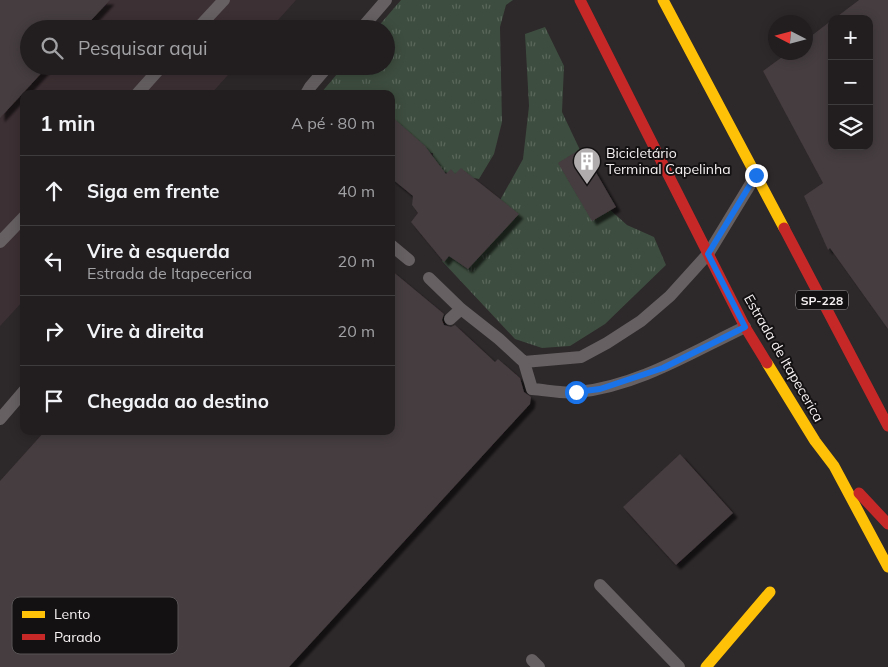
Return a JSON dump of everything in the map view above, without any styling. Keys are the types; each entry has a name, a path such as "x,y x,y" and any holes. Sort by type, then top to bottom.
{"main road":[{"name":"Estrada de Itapecerica","path":"580,0 745,327 815,440 834,466 888,567"},
{"name":"SP-228","path":"663,0 888,426"},
{"path":"834,466 888,524"},
{"path":"706,667 770,592"}],"lane":[{"path":"205,20 224,0"},
{"path":"369,20 386,0"},
{"path":"141,90 154,75"},
{"path":"309,90 321,75"},
{"path":"524,362 581,357 642,321 670,296 708,254 756,175"},
{"path":"0,242 20,221"},
{"path":"395,248 409,260"},
{"path":"429,278 461,309 499,339 524,362 532,389 576,392 600,389 663,368 745,327"},
{"path":"450,319 461,309"},
{"path":"0,419 20,396"},
{"path":"600,585 679,667"}],"shaded area":[{"path":"0,0 296,0 278,20 20,20 20,75 228,75 215,90 20,90 20,304 0,326"}],"green space":[{"path":"401,0 513,0 506,5 500,27 502,122 494,154 479,179 432,170 433,153 411,154 395,139 395,90 323,90 336,75 395,75 395,20 384,20"},
{"path":"545,27 564,66 562,112 607,207 627,225 654,237 666,265 605,324 570,346 542,348 515,339 442,261 499,202 523,159 529,106 525,34"}],"building":[{"path":"0,0 110,0 91,20 20,20 20,75 40,75 26,90 20,90 20,96 0,118"},
{"path":"859,0 888,0 888,329 830,248 828,250 804,196 823,183 763,71 778,60 813,60 813,35 828,23 828,150 873,150 873,15 839,15"},
{"path":"395,120 425,146 446,174 451,169 455,174 461,168 519,214 468,269 449,256 444,262 411,222 418,213 412,205 413,196 395,181"},
{"name":"Bicicletário Terminal Capelinha","path":"582,148 616,207 592,221 558,163"},
{"path":"395,273 444,314 442,320 444,325 451,327 455,325 495,362 498,359 520,378 524,392 531,397 530,404 289,667 0,667 0,481 41,435 395,435"},
{"path":"680,454 733,513 676,565 623,507"}],"traffic: slow":[{"path":"663,0 784,228"},
{"path":"767,363 815,441 834,466 888,567"},
{"path":"706,667 770,592"}],"traffic: jam":[{"path":"580,0 745,327 767,363"},
{"path":"784,228 888,426"},
{"path":"859,493 888,524"}],"place":[{"name":"Bicicletário Terminal Capelinha","path":"587,185"}],"route":[{"path":"576,392 600,389 663,368 745,327 727,288 708,254 756,175"}]}
